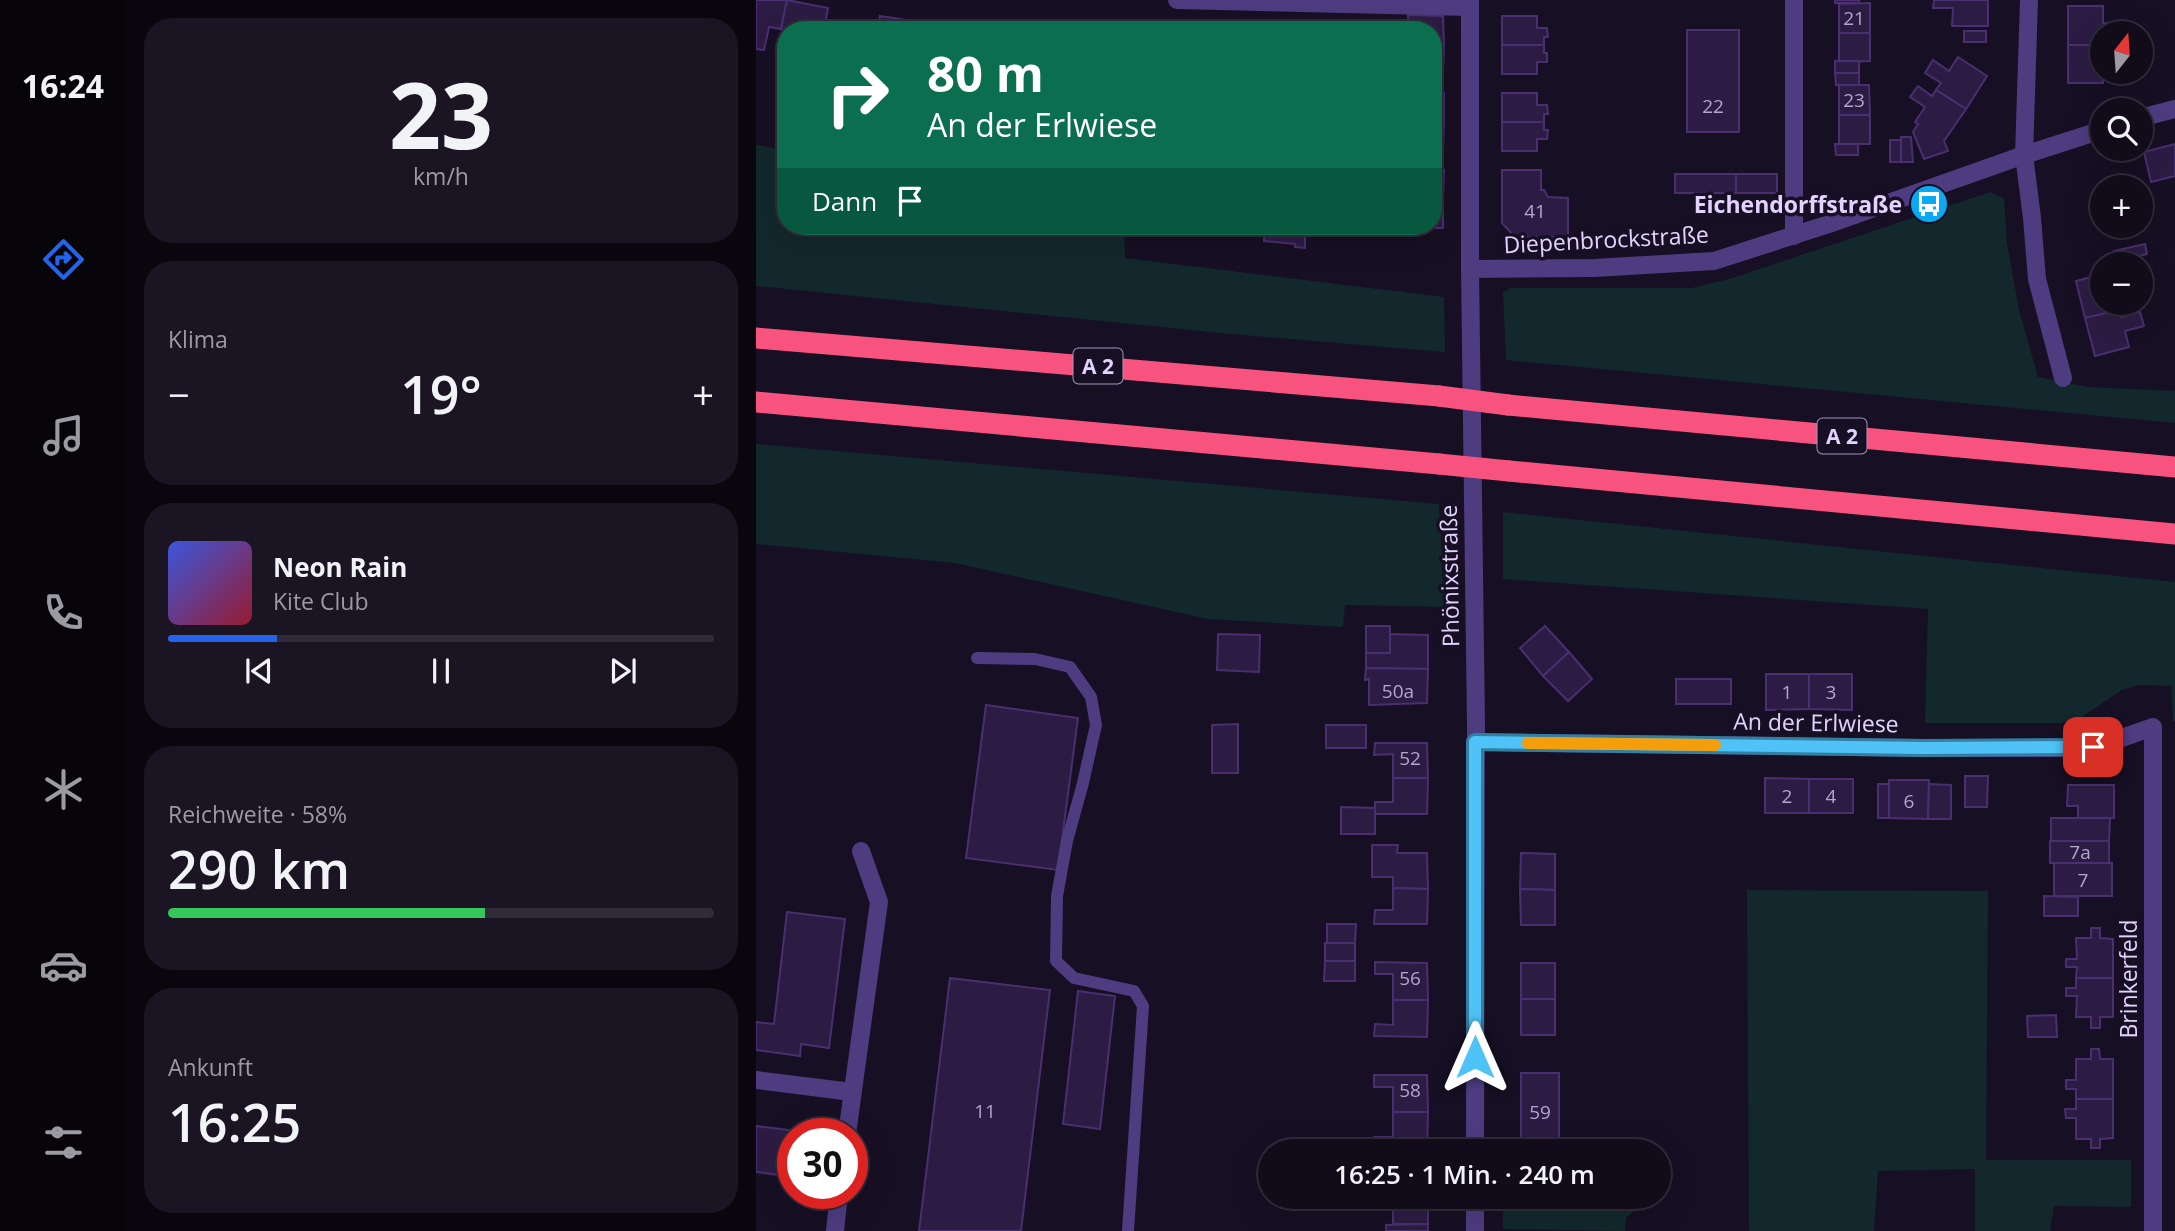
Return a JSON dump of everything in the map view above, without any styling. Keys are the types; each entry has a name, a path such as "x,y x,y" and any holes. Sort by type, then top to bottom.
{"highway":[{"name":"A 2","path":"756,338 1439,396 1508,405 2175,467"},
{"path":"756,402 2175,534"}],"street":[{"path":"1177,0 1470,4"},
{"path":"1794,0 1794,236"},
{"path":"2029,0 2024,155 2037,279 2063,378"},
{"name":"Phönixstraße","path":"1470,4 1475,1139"},
{"path":"2153,115 2175,109"},
{"name":"Diepenbrockstraße","path":"1470,269 1594,268 1714,261 2090,134"},
{"name":"An der Erlwiese","path":"1475,742 1924,748 2093,747 2153,727"},
{"name":"Brinkerfeld","path":"2153,727 2153,1231"},
{"path":"849,1118 879,902 861,850"},
{"path":"756,1080 852,1092"},
{"path":"835,1231 837,1209"},
{"path":"1475,1209 1475,1231"}],"lane":[{"path":"976,658 1035,659 1070,667 1091,697 1096,725 1067,841 1057,895 1056,961 1074,978 1134,991 1143,1006 1128,1231"}],"green space":[{"path":"756,145 777,148 777,235 1124,235 1125,258 1444,297 1445,352 1220,333 756,286"},
{"path":"1990,192 2004,199 2007,243 2019,310 2038,377 2088,387 2175,391 2175,423 1506,360 1503,292 1511,288 1692,288 1729,279"},
{"path":"756,444 1439,504 1445,607 1345,605 1343,627 1208,619 955,563 756,544"},
{"path":"1503,512 2175,582 2175,721 2171,686 2139,685 2122,690 2079,719 2062,723 1925,723 1928,609 1503,579"},
{"path":"1747,890 1988,891 1986,1160 2131,1160 2131,1207 2054,1206 2050,1231 1975,1231 1975,1169 1878,1171 1874,1231 1749,1231"},
{"path":"1503,1209 1636,1209 1626,1218 1625,1231 1503,1229"}],"building":[{"path":"756,0 787,0 783,21 777,21 777,28 769,27 764,50 756,49"},
{"path":"787,0 828,8 826,21 783,21"},
{"path":"1835,0 1859,0 1859,3 1835,3"},
{"path":"1934,0 1988,0 1988,26 1952,26 1953,8 1933,8"},
{"path":"1870,3 1870,33 1839,33 1839,4"},
{"path":"2068,6 2103,6 2103,21 2090,21 2090,45 2068,45"},
{"path":"1408,15 1443,16 1444,45 1442,21 1408,21"},
{"path":"880,16 914,21 879,21"},
{"path":"1502,16 1537,16 1537,28 1547,28 1548,37 1544,37 1544,45 1502,45"},
{"path":"1687,30 1739,30 1739,132 1687,132"},
{"path":"1964,31 1986,31 1986,42 1964,42"},
{"path":"1839,33 1870,33 1870,61 1839,62"},
{"path":"1442,45 1444,45 1443,74"},
{"path":"1502,45 1544,45 1547,62 1537,62 1537,74 1502,74"},
{"path":"2068,45 2090,45 2090,83 2068,83"},
{"path":"1958,57 1987,76 1966,109 1936,90 1941,83 1925,73 1933,60 1949,71"},
{"path":"1835,61 1859,61 1859,73 1835,73"},
{"path":"1835,73 1859,73 1859,85 1836,85"},
{"path":"1839,85 1869,85 1870,115 1839,115"},
{"path":"1918,86 1932,96 1936,90 1966,109 1944,141 1948,151 1924,159 1913,132 1918,124 1915,122 1925,107 1910,97"},
{"path":"1442,93 1444,93 1442,122"},
{"path":"1502,93 1537,93 1537,105 1547,105 1548,114 1544,114 1544,122 1502,122"},
{"path":"1839,115 1870,115 1870,144 1839,144"},
{"path":"1442,122 1444,122 1443,151"},
{"path":"1502,122 1544,122 1544,130 1548,130 1547,139 1537,139 1537,151 1502,151"},
{"path":"1901,137 1911,137 1913,162 1901,162"},
{"path":"1890,140 1901,140 1901,162 1890,162"},
{"path":"1835,144 1858,144 1858,155 1836,155"},
{"path":"2175,144 2175,176 2153,182 2146,161 2153,161 2153,150"},
{"path":"1442,170 1444,170 1443,199"},
{"path":"1502,170 1541,170 1541,190 1544,190 1548,197 1568,198 1568,237 1515,237 1502,223"},
{"path":"1675,174 1736,174 1736,193 1675,193"},
{"path":"1736,174 1777,174 1777,193 1736,193"},
{"path":"1264,235 1305,235 1305,248 1295,247 1295,244 1264,241"},
{"path":"2145,244 2147,252 2114,252"},
{"path":"2090,277 2090,315 2098,315 2085,318 2076,281"},
{"path":"2098,315 2141,315 2144,326 2125,331 2129,347 2095,356 2085,318"},
{"path":"1366,626 1390,626 1390,653 1366,653"},
{"path":"1545,626 1569,652 1543,676 1520,648"},
{"path":"1218,634 1260,635 1259,672 1217,670"},
{"path":"1390,634 1428,635 1428,669 1366,668 1366,653 1390,653"},
{"path":"1569,652 1592,679 1568,701 1543,676"},
{"path":"1366,668 1428,669 1427,703 1369,705 1369,679 1365,680"},
{"path":"1766,674 1809,674 1809,709 1766,710"},
{"path":"1809,674 1852,674 1852,710 1809,709"},
{"path":"1676,679 1731,679 1731,704 1676,704"},
{"path":"986,705 1078,718 1058,870 966,858"},
{"path":"1238,724 1238,773 1212,773 1212,725"},
{"path":"1326,725 1366,725 1366,748 1326,748"},
{"path":"1375,743 1427,743 1428,778 1393,778 1393,754 1374,755"},
{"path":"1965,776 1988,776 1987,807 1965,807"},
{"path":"1393,778 1428,778 1427,814 1375,814 1375,802 1393,802"},
{"path":"1765,778 1809,779 1809,813 1765,813"},
{"path":"1809,779 1853,779 1853,813 1809,813"},
{"path":"1889,780 1929,780 1928,819 1889,818"},
{"path":"1878,784 1889,784 1889,818 1878,818"},
{"path":"1929,784 1951,785 1951,819 1928,819"},
{"path":"2068,785 2114,785 2114,818 2078,818 2078,806 2067,806"},
{"path":"1341,807 1375,808 1375,834 1341,834"},
{"path":"2051,818 2110,818 2109,841 2051,841"},
{"path":"2050,841 2109,841 2109,863 2050,863"},
{"path":"1372,845 1398,845 1397,853 1427,853 1428,889 1393,888 1393,877 1372,877"},
{"path":"1521,853 1555,854 1555,890 1520,889"},
{"path":"2054,863 2112,863 2112,896 2054,896"},
{"path":"1393,888 1428,889 1427,924 1374,924 1375,910 1393,910"},
{"path":"1520,889 1555,890 1555,925 1521,925"},
{"path":"2044,896 2078,897 2078,916 2044,916"},
{"path":"787,912 845,919 829,1048 801,1044 800,1056 756,1050 756,1022 774,1024"},
{"path":"1327,924 1356,924 1355,943 1327,943"},
{"path":"2091,928 2100,928 2100,938 2113,939 2113,978 2076,978 2077,967 2066,967 2066,959 2077,959 2076,938 2091,938"},
{"path":"1325,943 1355,943 1355,961 1325,961"},
{"path":"1325,961 1355,961 1355,981 1324,981"},
{"path":"1375,962 1427,963 1428,1000 1393,1000 1393,974 1375,974"},
{"path":"1521,963 1555,963 1555,999 1521,999"},
{"path":"950,978 1050,990 1021,1231 919,1231"},
{"path":"2076,978 2113,978 2113,1017 2100,1017 2100,1028 2091,1028 2091,1017 2076,1017 2077,996 2066,996 2066,988 2076,988"},
{"path":"1078,991 1115,996 1100,1129 1063,1124"},
{"path":"1521,999 1555,999 1555,1035 1521,1035"},
{"path":"1393,1000 1428,1000 1427,1037 1374,1036 1375,1024 1393,1025"},
{"path":"2056,1015 2057,1037 2028,1037 2027,1016"},
{"path":"2091,1049 2099,1049 2100,1059 2113,1059 2113,1099 2076,1099 2076,1089 2066,1089 2066,1080 2076,1080 2076,1059 2091,1059"},
{"path":"1521,1073 1559,1073 1559,1139 1521,1139"},
{"path":"1374,1075 1427,1075 1428,1112 1393,1112 1393,1087 1374,1087"},
{"path":"2076,1099 2113,1099 2113,1138 2100,1139 2100,1148 2091,1148 2091,1139 2076,1139 2076,1118 2066,1118 2065,1109 2076,1109"},
{"path":"1393,1112 1428,1112 1427,1139 1374,1139 1393,1137"},
{"path":"756,1126 777,1129 777,1175 756,1172"},
{"path":"1393,1209 1428,1209 1428,1224 1393,1224"},
{"path":"1428,1224 1428,1231 1386,1231 1386,1225"}],"slow traffic":[{"path":"1528,743 1715,745"}],"place":[{"name":"Eichendorffstraße","path":"1929,204"}],"route":[{"path":"1475,1057 1475,742 1924,748 2093,747"}]}
